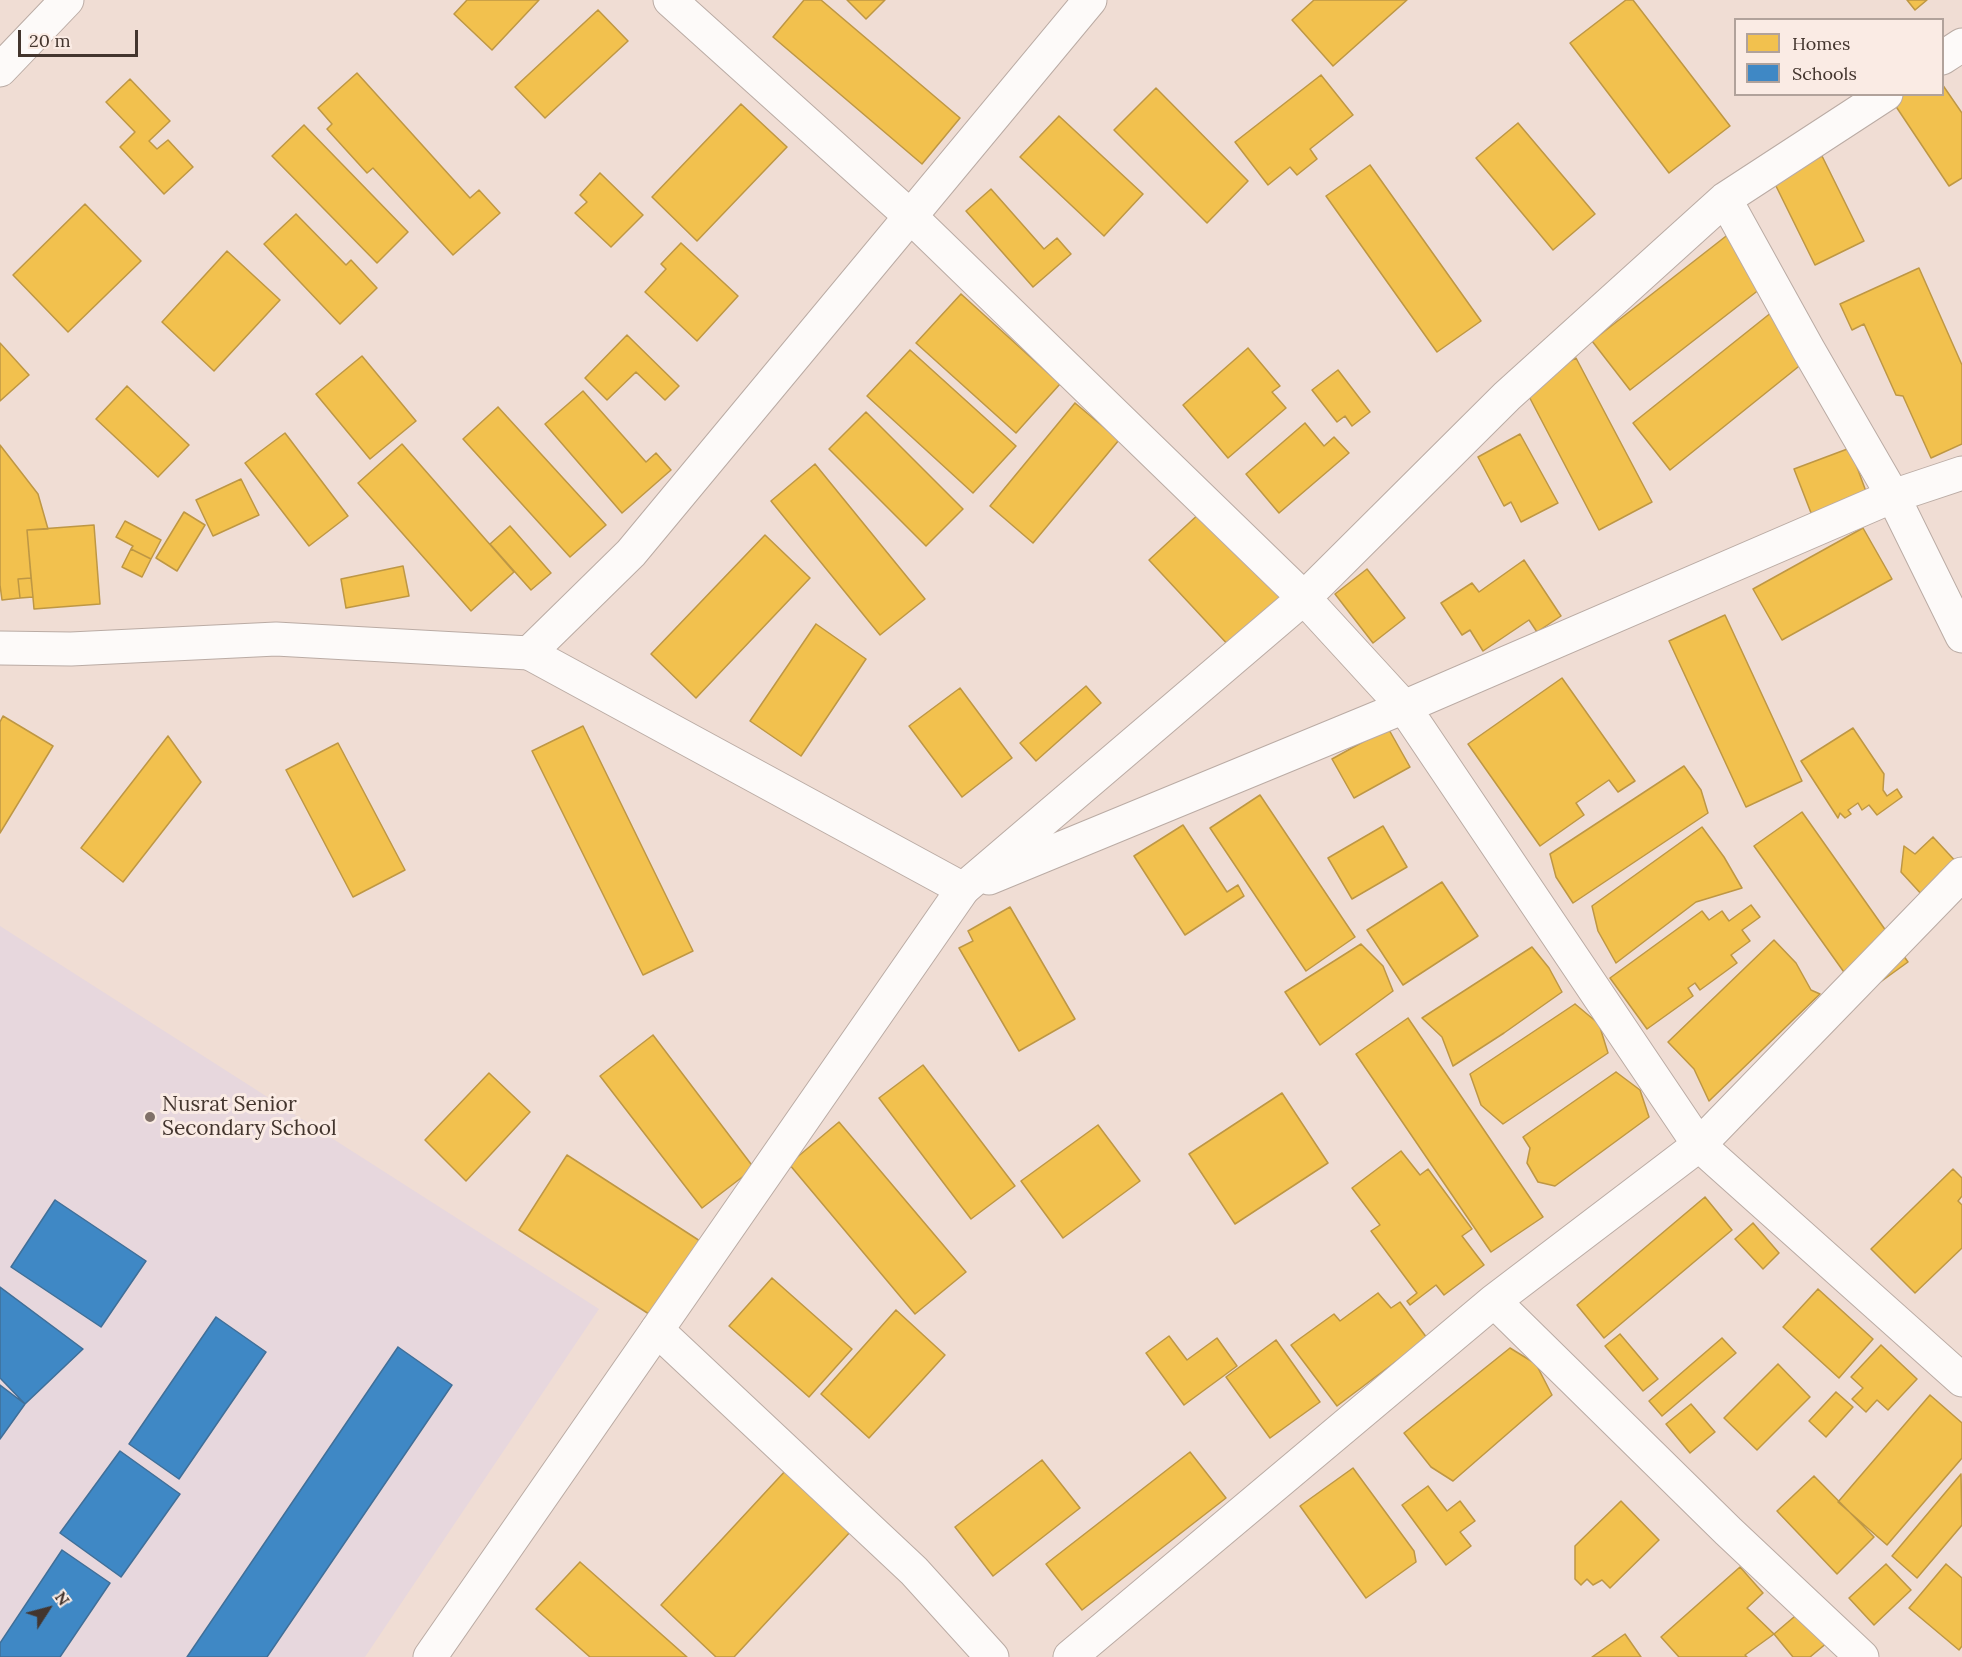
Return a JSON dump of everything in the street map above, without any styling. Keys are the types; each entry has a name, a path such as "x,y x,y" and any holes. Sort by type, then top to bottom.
{"street":[{"path":"0,70 67,0"},
{"path":"670,0 910,216 1304,598 1404,707 1699,1145 1962,1380"},
{"path":"529,653 631,553 1090,0"},
{"path":"1944,57 1962,45"},
{"path":"430,1657 963,889 1304,598 1507,396 1725,199 1883,96"},
{"path":"1725,199 1893,496 1962,636"},
{"path":"963,889 1404,707 1893,496 1962,473"},
{"path":"0,648 71,649 276,639 529,653 963,889"},
{"path":"1070,1657 1494,1301 1699,1145 1962,874"},
{"path":"1494,1301 1728,1531 1862,1657"},
{"path":"657,1330 914,1571 992,1657"}],"shaded area":[{"name":"Nusrat Senior Secondary School","path":"0,926 599,1309 365,1657 0,1657"}],"building: Homes":[{"path":"467,0 539,0 492,50 454,14"},
{"path":"804,0 821,0 960,118 922,164 773,37"},
{"path":"847,0 885,0 866,19"},
{"path":"1314,0 1407,0 1333,66 1292,20"},
{"path":"1626,0 1633,0 1730,126 1669,173 1570,43"},
{"path":"1907,0 1927,0 1915,10"},
{"path":"598,10 628,41 545,118 515,87"},
{"path":"357,73 470,198 479,190 500,213 453,255 373,168 367,173 327,129 332,124 318,108"},
{"path":"1321,75 1353,115 1310,149 1317,159 1297,175 1290,167 1268,185 1235,142"},
{"path":"130,79 170,121 149,141 157,149 168,140 193,167 164,194 120,147 135,132 106,102"},
{"path":"1944,87 1962,113 1962,178 1949,186 1893,102 1901,96 1944,96"},
{"path":"1156,88 1248,181 1207,223 1114,130"},
{"path":"741,104 787,147 697,241 652,197"},
{"path":"1059,116 1143,194 1104,236 1020,157"},
{"path":"1518,123 1595,214 1553,250 1476,158"},
{"path":"304,125 408,232 377,263 272,156"},
{"path":"1822,156 1864,241 1815,265 1773,180"},
{"path":"1370,165 1481,321 1437,352 1326,196"},
{"path":"600,173 643,215 611,247 575,213 587,202 580,195"},
{"path":"991,189 1044,249 1057,238 1071,254 1033,287 966,211"},
{"path":"85,204 141,261 68,332 13,275"},
{"path":"296,214 346,265 351,260 377,288 340,324 264,244"},
{"path":"1730,233 1769,282 1630,390 1592,341"},
{"path":"681,243 738,296 697,341 645,292 666,269 661,264"},
{"path":"227,251 280,300 214,371 162,322"},
{"path":"1919,268 1962,365 1962,444 1931,458 1903,396 1896,395 1864,324 1852,330 1840,304"},
{"path":"961,294 1060,384 1016,433 916,343"},
{"path":"1772,312 1803,363 1670,470 1633,423"},
{"path":"627,335 679,386 665,400 636,372 607,400 585,378"},
{"path":"0,343 29,375 0,401"},
{"path":"1248,348 1280,386 1272,392 1286,408 1228,458 1183,405"},
{"path":"910,350 1016,446 973,493 867,396"},
{"path":"362,356 416,421 370,459 316,394"},
{"path":"1576,358 1652,502 1599,530 1523,385"},
{"path":"1338,370 1370,412 1352,426 1345,416 1337,422 1312,390"},
{"path":"127,386 189,445 158,477 96,419"},
{"path":"583,391 646,462 656,453 671,470 622,513 545,424"},
{"path":"1075,403 1119,440 1033,543 990,506"},
{"path":"498,407 606,525 570,557 463,439"},
{"path":"866,412 963,509 926,546 829,449"},
{"path":"1305,423 1324,446 1334,437 1349,453 1279,513 1246,474"},
{"path":"285,433 348,516 309,546 245,463"},
{"path":"1520,434 1558,503 1521,522 1511,502 1504,506 1478,457"},
{"path":"402,444 514,572 471,611 358,483"},
{"path":"0,445 38,494 48,529 27,530 31,578 18,579 20,598 2,600 0,585"},
{"path":"1850,448 1868,497 1813,518 1794,469"},
{"path":"815,464 925,599 880,635 771,501"},
{"path":"241,479 259,515 213,536 196,500"},
{"path":"184,512 205,525 177,571 156,558"},
{"path":"1201,512 1290,606 1231,648 1149,560"},
{"path":"125,521 161,540 151,559 131,549 133,546 116,537"},
{"path":"94,525 100,604 34,609 27,530"},
{"path":"510,526 551,573 531,590 490,544"},
{"path":"1863,528 1892,579 1782,640 1753,589"},
{"path":"765,535 810,578 696,698 651,654"},
{"path":"131,549 151,559 142,577 122,567"},
{"path":"1524,560 1561,616 1537,632 1529,620 1483,651 1470,630 1462,635 1441,603 1472,583 1479,592"},
{"path":"403,566 409,596 346,608 341,579"},
{"path":"1367,569 1405,618 1373,643 1335,594"},
{"path":"31,578 33,597 20,598 18,579"},
{"path":"1725,615 1802,781 1746,807 1669,641"},
{"path":"816,624 866,659 801,756 750,721"},
{"path":"1562,678 1635,781 1618,792 1609,780 1576,803 1584,815 1540,846 1468,744"},
{"path":"1086,686 1101,703 1036,761 1020,743"},
{"path":"960,688 1012,758 962,797 909,726"},
{"path":"3,716 53,746 0,833 0,722"},
{"path":"583,726 693,951 643,975 532,751"},
{"path":"1388,728 1410,767 1354,798 1332,759"},
{"path":"1853,728 1884,774 1883,790 1887,796 1897,789 1902,797 1877,815 1869,805 1862,810 1858,803 1848,810 1851,814 1845,818 1840,813 1838,818 1801,761"},
{"path":"168,736 201,782 123,882 81,848"},
{"path":"338,743 405,870 353,897 286,770"},
{"path":"1684,766 1701,790 1708,813 1573,903 1556,877 1550,854"},
{"path":"1260,795 1355,937 1306,971 1210,828"},
{"path":"1802,812 1908,962 1861,996 1754,846"},
{"path":"1183,825 1227,892 1238,885 1244,896 1185,935 1134,856"},
{"path":"1383,826 1407,867 1352,899 1328,858"},
{"path":"1702,827 1724,857 1742,888 1696,902 1616,963 1598,931 1592,906"},
{"path":"1933,837 1959,865 1924,897 1901,872 1904,846 1915,854"},
{"path":"1442,882 1478,936 1403,985 1367,930"},
{"path":"1751,905 1760,917 1742,930 1750,941 1731,955 1737,963 1700,990 1695,983 1688,988 1693,996 1647,1029 1610,978 1702,911 1709,920 1722,911 1729,921"},
{"path":"1010,907 1075,1019 1019,1051 959,948 973,941 968,931"},
{"path":"1774,940 1796,963 1811,990 1820,994 1709,1101 1694,1069 1668,1042"},
{"path":"1361,944 1383,966 1393,991 1320,1045 1285,992"},
{"path":"1532,947 1549,968 1562,992 1453,1066 1442,1037 1422,1018"},
{"path":"1575,1004 1599,1024 1608,1053 1503,1124 1481,1105 1470,1074"},
{"path":"1408,1018 1543,1217 1491,1252 1356,1054"},
{"path":"653,1035 754,1168 702,1208 600,1076"},
{"path":"923,1065 1015,1186 971,1219 879,1098"},
{"path":"1616,1072 1640,1090 1649,1117 1555,1186 1538,1182 1527,1163 1530,1148 1523,1137"},
{"path":"489,1073 530,1112 466,1181 425,1140"},
{"path":"1282,1093 1328,1163 1235,1224 1189,1154"},
{"path":"839,1122 966,1272 915,1314 789,1164"},
{"path":"1098,1125 1140,1181 1063,1238 1021,1181"},
{"path":"1401,1151 1420,1175 1428,1169 1472,1229 1462,1236 1484,1265 1444,1295 1436,1285 1410,1305 1407,1301 1417,1293 1371,1231 1380,1225 1352,1188"},
{"path":"567,1155 700,1241 652,1316 519,1230"},
{"path":"1953,1169 1962,1178 1962,1196 1958,1201 1962,1205 1962,1248 1915,1293 1871,1249"},
{"path":"1705,1197 1732,1230 1604,1338 1577,1305"},
{"path":"1753,1223 1779,1253 1763,1269 1735,1239"},
{"path":"772,1278 852,1349 809,1397 729,1326"},
{"path":"1818,1289 1873,1339 1839,1378 1783,1327"},
{"path":"1378,1293 1391,1308 1400,1302 1427,1338 1337,1406 1291,1345 1334,1314 1340,1321"},
{"path":"896,1310 945,1355 869,1438 821,1394"},
{"path":"1620,1334 1658,1379 1643,1391 1605,1346"},
{"path":"1169,1336 1187,1360 1217,1338 1237,1366 1184,1405 1146,1353"},
{"path":"1722,1338 1736,1353 1662,1416 1649,1401"},
{"path":"1276,1340 1320,1402 1270,1438 1226,1377"},
{"path":"1881,1345 1917,1379 1888,1410 1877,1400 1866,1412 1852,1399 1863,1388 1851,1377"},
{"path":"1510,1348 1536,1364 1552,1395 1453,1481 1431,1467 1404,1433"},
{"path":"1778,1364 1810,1397 1757,1450 1724,1418"},
{"path":"1836,1392 1853,1407 1826,1437 1809,1421"},
{"path":"1930,1395 1962,1423 1962,1458 1887,1545 1838,1502"},
{"path":"1691,1404 1715,1432 1690,1453 1666,1424"},
{"path":"1190,1452 1226,1498 1082,1610 1046,1564"},
{"path":"1042,1460 1080,1508 993,1576 955,1527"},
{"path":"1353,1468 1414,1551 1416,1562 1366,1598 1300,1506"},
{"path":"787,1469 852,1530 734,1657 716,1657 661,1605"},
{"path":"1961,1474 1962,1525 1917,1578 1892,1556"},
{"path":"1814,1476 1874,1537 1837,1574 1777,1511"},
{"path":"1428,1486 1447,1511 1460,1501 1475,1521 1460,1532 1471,1546 1446,1565 1402,1505"},
{"path":"1621,1501 1659,1540 1610,1588 1602,1580 1593,1585 1587,1579 1581,1585 1575,1579 1575,1546"},
{"path":"580,1562 687,1657 590,1657 536,1609"},
{"path":"1886,1564 1911,1590 1874,1625 1849,1598"},
{"path":"1946,1564 1962,1578 1962,1646 1959,1650 1909,1608"},
{"path":"1740,1567 1763,1593 1747,1608 1774,1634 1745,1655 1747,1657 1679,1657 1661,1637"},
{"path":"1801,1611 1828,1642 1810,1657 1793,1657 1774,1634"},
{"path":"1625,1634 1641,1657 1592,1657"}],"building: Schools":[{"path":"55,1200 146,1261 101,1327 11,1267"},
{"path":"0,1287 83,1349 25,1404 0,1378"},
{"path":"216,1317 266,1352 179,1479 129,1444"},
{"path":"398,1347 452,1385 267,1657 187,1657"},
{"path":"0,1385 25,1404 0,1439"},
{"path":"120,1451 180,1494 121,1577 60,1533"},
{"path":"62,1550 110,1583 60,1657 0,1657 0,1643"}],"place":[{"name":"Nusrat Senior Secondary School","path":"150,1117"}]}
